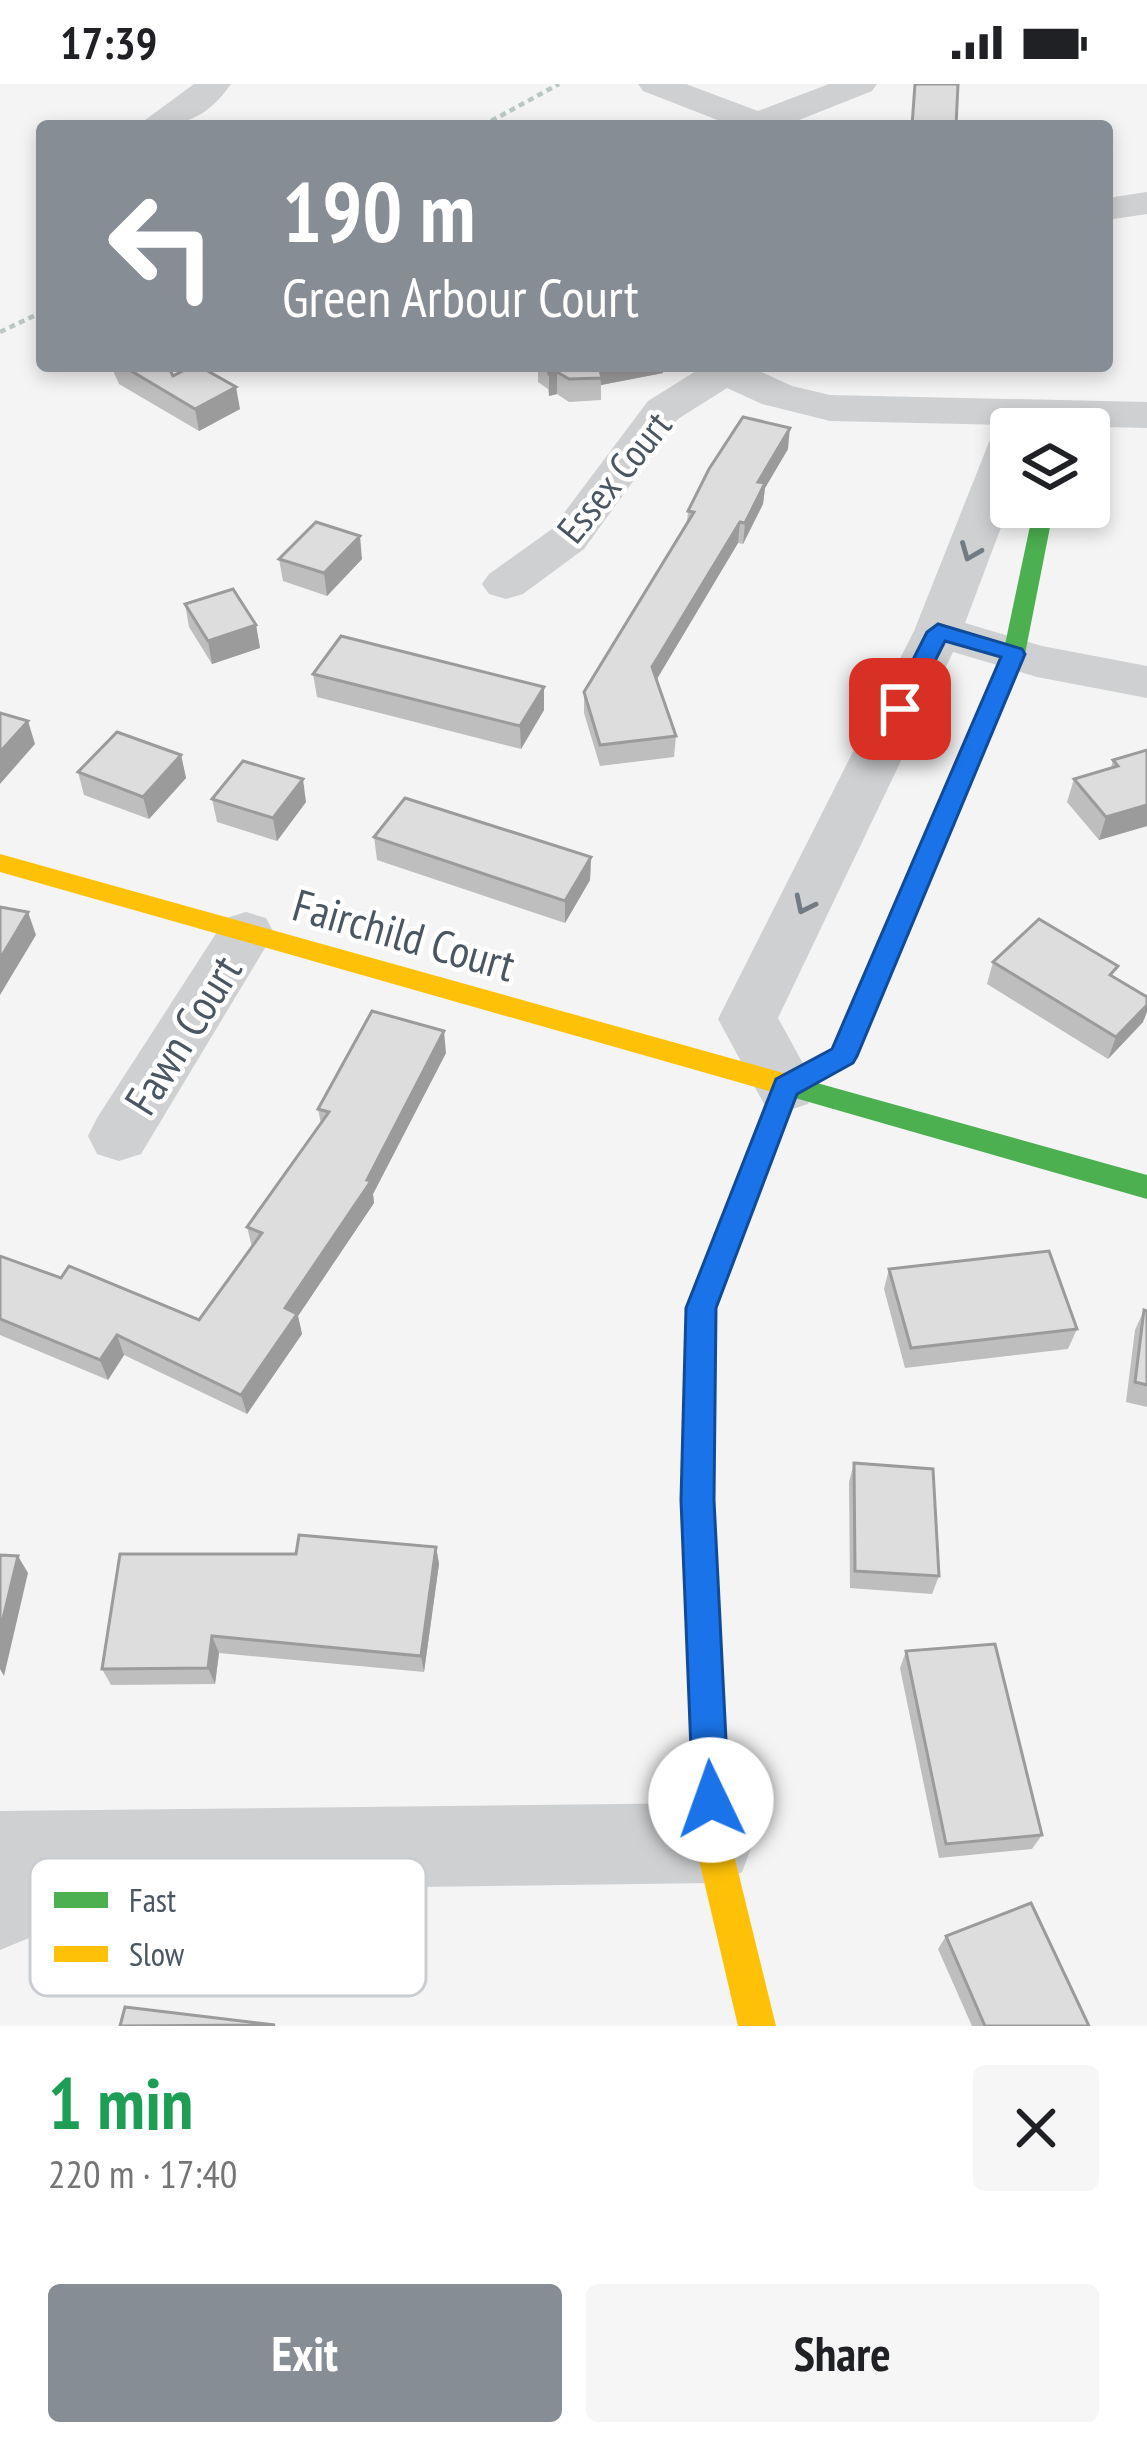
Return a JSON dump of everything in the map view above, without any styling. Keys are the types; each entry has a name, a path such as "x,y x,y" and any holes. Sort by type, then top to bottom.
{"street":[{"path":"165,120 196,102 214,84"},
{"path":"656,84 749,120"},
{"path":"774,120 860,84"},
{"path":"1113,208 1147,202"},
{"name":"Essex Court","path":"506,584 568,539 663,410 714,372"},
{"path":"725,372 776,395 830,408 990,426"},
{"path":"1006,372 1014,408"},
{"path":"1110,419 1147,415"},
{"path":"786,1087 748,1019 938,632 990,500"},
{"path":"757,2026 713,1843 697,1500 701,1308 786,1087 843,1056 1014,654 1040,528"},
{"path":"938,632 1014,654 1147,682"},
{"name":"Fairchild Court","path":"0,863 1147,1187"},
{"name":"Fawn Court","path":"119,1136 246,934"},
{"path":"333,1858 713,1843"}],"path":[{"path":"493,120 559,84"},
{"path":"0,332 36,315"}],"building":[{"path":"915,84 958,84 956,120 912,120"},
{"path":"133,372 171,372 173,376 210,372 236,387 195,409"},
{"path":"557,372 600,372 602,378 569,379"},
{"path":"743,417 790,428 758,482 765,483 745,523 740,522 652,667 676,736 600,745 584,692 694,512 688,511 709,469"},
{"path":"316,522 360,536 324,573 279,559"},
{"path":"233,589 256,625 208,641 185,604"},
{"path":"341,636 544,687 520,726 313,674"},
{"path":"0,713 28,721 0,752"},
{"path":"117,732 181,755 143,797 78,772"},
{"path":"1147,750 1147,805 1106,817 1074,779 1118,766 1113,760"},
{"path":"243,761 303,779 273,818 212,799"},
{"path":"405,798 591,857 565,901 374,837"},
{"path":"0,907 28,912 0,959"},
{"path":"1039,919 1118,966 1110,975 1147,997 1147,1005 1116,1037 993,962"},
{"path":"372,1011 444,1031 367,1180 371,1181 285,1308 297,1314 241,1395 117,1335 100,1360 0,1319 0,1256 61,1278 69,1266 199,1320 262,1233 247,1227 329,1112 318,1109"},
{"path":"1049,1251 1077,1329 911,1348 889,1269"},
{"path":"1147,1311 1147,1385 1135,1382"},
{"path":"854,1463 933,1469 939,1576 855,1571"},
{"path":"299,1535 436,1547 421,1656 212,1636 208,1668 102,1669 120,1554 296,1554"},
{"path":"0,1555 18,1556 0,1631"},
{"path":"995,1644 1042,1835 946,1844 906,1651"},
{"path":"1031,1903 1089,2026 985,2026 946,1936"},
{"path":"125,2007 275,2025 120,2026"}],"traffic: fast":[{"path":"769,1131 786,1087 843,1056 1014,654 1040,528"},
{"path":"787,1085 1147,1187"}],"traffic: slow":[{"path":"0,863 787,1085"},
{"path":"757,2026 713,1843 697,1500 701,1308 769,1131"}],"route":[{"path":"711,1800 697,1500 701,1308 786,1087 843,1056 1014,654 938,632 900,709"}]}
